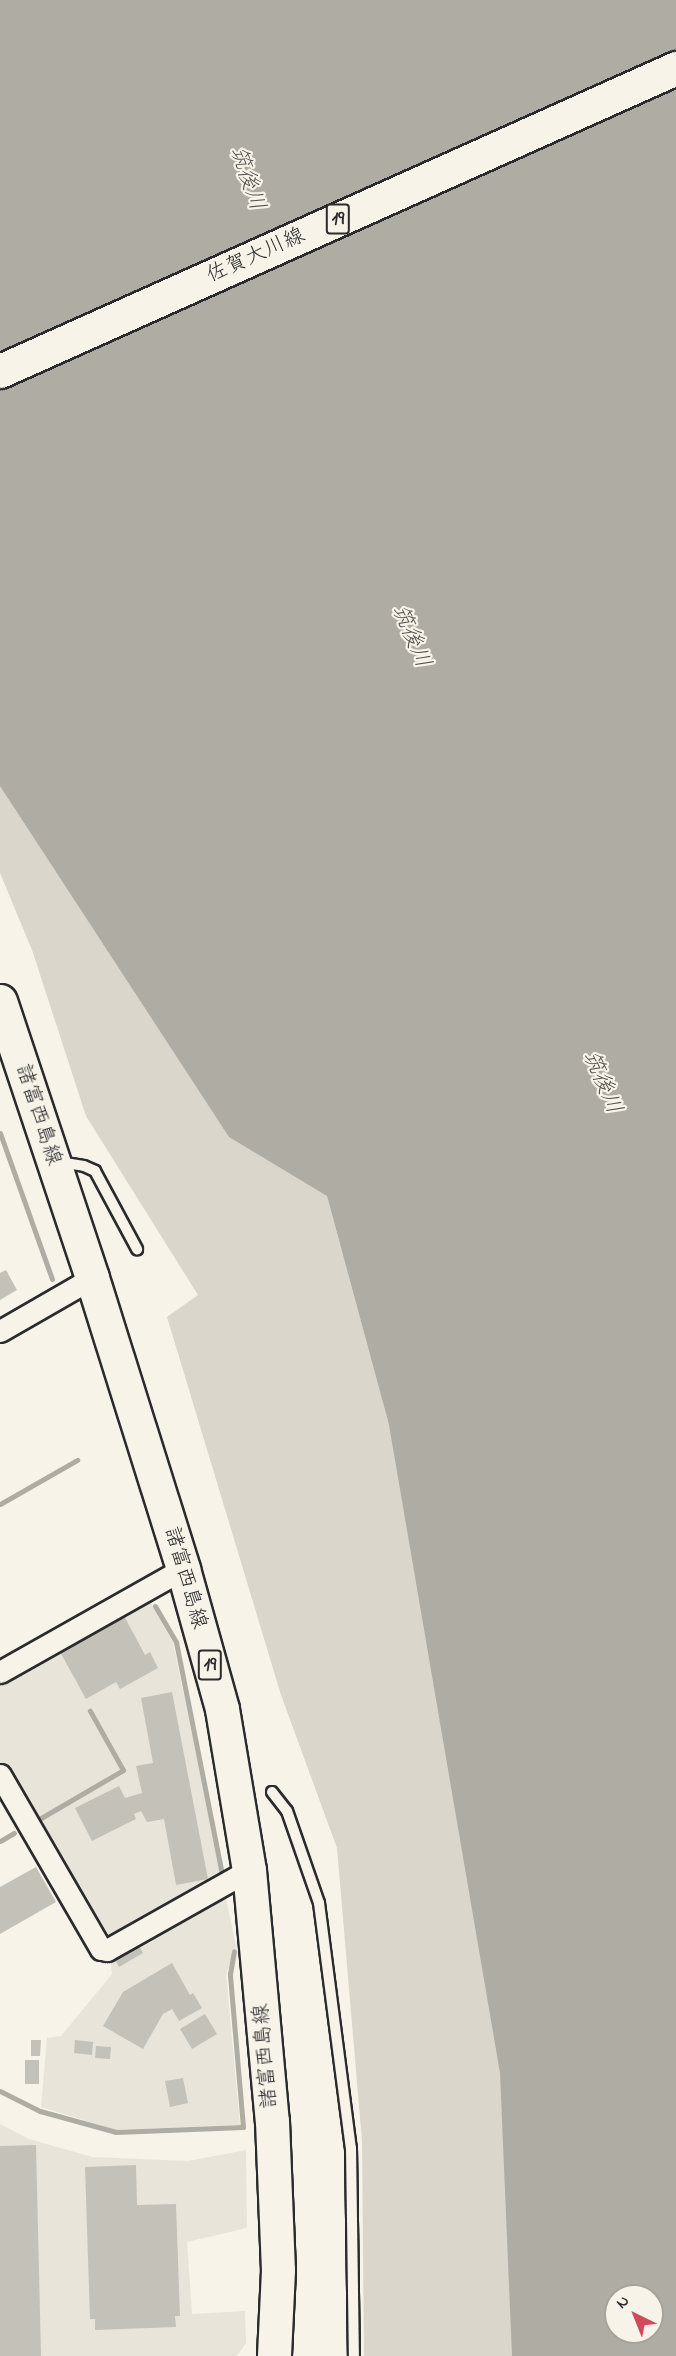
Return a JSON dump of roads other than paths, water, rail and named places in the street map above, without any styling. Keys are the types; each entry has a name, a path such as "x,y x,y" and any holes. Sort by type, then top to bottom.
{"main road":[{"name":"佐賀大川線","path":"0,371 676,68"},
{"name":"諸富西島線","path":"0,1001 92,1278 183,1569 222,1709 249,1870 272,2121 278,2270 274,2356"}],"street":[{"path":"0,1331 92,1278"},
{"path":"0,1672 183,1569"},
{"path":"0,1775 102,1949 107,1950 249,1870"}],"lane":[{"path":"53,1162 84,1166 95,1171 137,1249"},
{"path":"272,1792 287,1811 319,1903 351,2148 354,2356"}],"water":[{"name":"筑後川","path":"0,0 676,0 676,2356 512,2356 500,2073 389,1425 327,1196 229,1137 0,786"}],"waterway":[{"path":"0,1133 52,1279"},
{"path":"0,1504 77,1460"},
{"path":"155,1606 176,1642 222,1874"},
{"path":"41,1818 123,1770 90,1711"},
{"path":"0,1841 14,1833"},
{"path":"0,2091 40,2111 116,2132 243,2127 230,1974 234,1951"}]}
